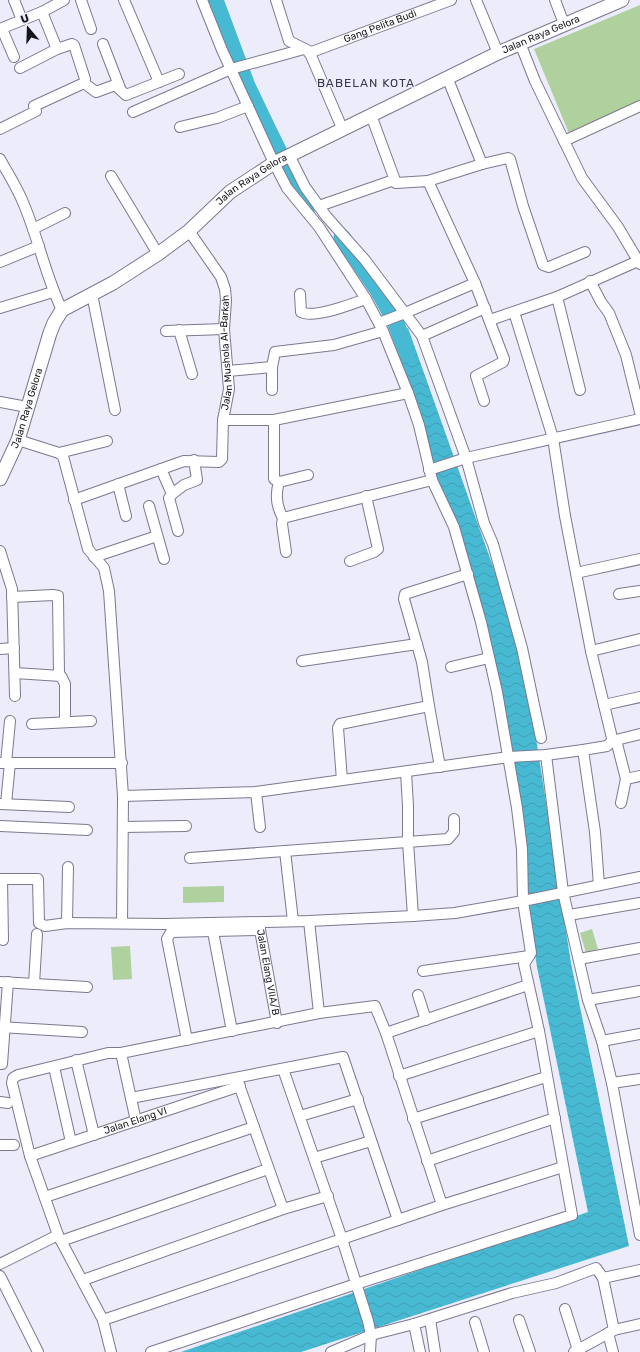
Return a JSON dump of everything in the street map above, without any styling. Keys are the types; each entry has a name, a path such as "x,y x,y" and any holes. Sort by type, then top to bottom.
{"street":[{"path":"14,0 22,20"},
{"path":"14,57 1,29 42,12 64,0"},
{"path":"81,0 91,29"},
{"path":"124,0 159,82"},
{"path":"202,0 238,67 248,106 282,159 306,187 319,206 365,260 422,336 466,458 484,523 493,544 517,629 541,738"},
{"path":"276,0 290,41 307,51 342,128"},
{"name":"Gang Pelita Budi","path":"133,112 238,67 307,51 433,3 450,0"},
{"path":"476,0 498,53"},
{"path":"555,0 564,24"},
{"name":"Jalan Raya Gelora","path":"0,479 18,440 54,323 62,310 92,294 158,254 189,231 230,192 282,159 342,128 498,53 621,0"},
{"path":"42,12 56,48"},
{"path":"490,320 557,297 590,281 639,262 618,227 582,178 536,81 520,43"},
{"path":"20,68 56,48 72,44 74,45 85,79 84,83"},
{"path":"103,44 120,88 126,95 179,74"},
{"path":"447,77 482,164"},
{"path":"84,83 96,92 115,85 120,88"},
{"path":"0,129 36,111 34,106 84,83"},
{"path":"180,127 217,118 248,106"},
{"path":"564,141 640,106"},
{"path":"371,115 394,180 400,184 428,181 482,164 506,158 510,159 523,206 543,265 546,268 585,252"},
{"path":"0,159 3,173 22,198 53,292 62,310"},
{"path":"151,1352 356,1284 572,1215 555,1118 546,1077 539,1031 524,964 531,950 523,901 522,849 512,757 468,574 454,526 432,480 419,425 382,325 319,227 287,188 282,159"},
{"path":"111,176 158,254"},
{"path":"319,206 394,180"},
{"path":"428,181 475,283 504,359 503,362 476,376 484,401"},
{"path":"33,229 65,213"},
{"name":"Jalan Mushola Al-Barkah","path":"189,231 223,281 226,300 224,329 229,389 223,420 221,460 213,462 194,460"},
{"path":"0,262 39,246"},
{"path":"590,281 609,314 626,355 640,412"},
{"path":"272,390 272,367 274,354 280,351 334,345 475,283"},
{"path":"0,308 53,292"},
{"path":"92,294 115,410"},
{"path":"300,294 301,312 305,314 320,314 366,299"},
{"path":"557,297 580,390"},
{"path":"422,336 485,308"},
{"path":"514,312 553,438 591,651 614,741 626,779 622,803"},
{"path":"166,331 224,329"},
{"path":"180,330 192,374"},
{"path":"228,371 272,367"},
{"path":"223,420 274,420 408,393"},
{"path":"0,402 27,407"},
{"path":"429,470 442,464 466,458 640,419"},
{"path":"274,420 274,479 279,482 308,475"},
{"path":"18,440 59,453 107,441"},
{"path":"59,453 65,461 88,550 104,568 109,591 115,689 122,763 122,923"},
{"path":"74,500 184,461 194,460 197,480 184,485 172,494 170,498 178,531"},
{"path":"161,469 172,494"},
{"path":"283,518 432,480"},
{"path":"279,482 276,496 283,518 282,524 286,552"},
{"path":"118,484 126,516"},
{"path":"350,562 378,549 366,496"},
{"path":"149,506 164,559"},
{"path":"94,557 157,536"},
{"path":"0,551 10,580 12,597 15,696"},
{"path":"576,572 640,559"},
{"path":"440,767 417,644 404,599 405,594 468,574"},
{"path":"619,594 640,591"},
{"path":"12,597 58,596 59,675 65,684 65,722"},
{"path":"591,651 640,639"},
{"path":"302,661 417,644"},
{"path":"0,649 14,648"},
{"path":"451,667 489,658"},
{"path":"15,672 59,675"},
{"path":"604,704 640,697"},
{"path":"342,780 338,728 340,724 429,706"},
{"path":"10,721 5,763 3,804 69,807"},
{"path":"32,724 91,721"},
{"path":"123,796 256,792 512,757 546,755 583,750 607,746 614,741 640,734"},
{"path":"583,750 595,832 599,884"},
{"path":"546,755 563,892 588,1000 602,1041 612,1083 637,1196 640,1235"},
{"path":"5,763 122,763"},
{"path":"406,772 408,842 413,916"},
{"path":"626,779 640,776"},
{"path":"256,792 260,827"},
{"path":"190,858 448,839 454,832 454,819"},
{"path":"0,826 87,830"},
{"path":"123,827 186,826"},
{"path":"285,851 293,921"},
{"path":"67,923 68,867"},
{"path":"187,1040 168,936 171,932 212,932 293,921 455,913 523,901 599,884 640,877"},
{"path":"4,940 1,914 1,879 38,879 39,923 45,926 67,923 122,923 260,926"},
{"path":"569,915 640,903"},
{"path":"309,921 319,1013"},
{"name":"Jalan Elang VIIA/B","path":"260,926 277,1023"},
{"path":"212,932 232,1031"},
{"path":"34,984 37,934"},
{"path":"579,959 640,948"},
{"path":"423,971 529,956"},
{"path":"0,1064 2,1064 4,982 87,987"},
{"path":"386,1033 528,985"},
{"path":"588,1000 640,990"},
{"path":"418,995 426,1020"},
{"path":"112,1352 103,1320 83,1280 59,1238 30,1156 12,1080 18,1075 108,1052 121,1053 277,1023 319,1013 375,1006 386,1033 442,1205"},
{"path":"2,1027 82,1032"},
{"path":"400,1076 539,1031"},
{"path":"602,1041 640,1034"},
{"path":"121,1053 136,1121"},
{"path":"131,1098 239,1082 283,1069 343,1057 398,1220"},
{"path":"76,1060 94,1135"},
{"path":"54,1067 71,1142"},
{"path":"283,1069 328,1196 368,1322 371,1335 370,1352"},
{"path":"413,1119 546,1077"},
{"path":"612,1083 640,1079"},
{"path":"239,1082 283,1209"},
{"name":"Jalan Elang VI","path":"30,1156 136,1121 239,1082"},
{"path":"300,1116 358,1099"},
{"path":"427,1161 555,1118"},
{"path":"45,1196 254,1127"},
{"path":"314,1158 371,1141"},
{"path":"0,1145 14,1145"},
{"path":"103,1320 442,1205 563,1167"},
{"path":"0,1264 59,1238 268,1169"},
{"path":"83,1280 283,1209 328,1196"},
{"path":"331,1352 371,1335 414,1324 512,1293 556,1283 596,1268 599,1270 602,1278 613,1352"},
{"path":"602,1278 640,1270"},
{"path":"0,1277 38,1352"},
{"path":"566,1309 576,1351 611,1332 640,1324"},
{"path":"430,1319 435,1352"},
{"path":"519,1320 530,1352"},
{"path":"474,1322 484,1352"},
{"path":"414,1324 420,1352"}],"green space":[{"path":"640,5 640,113 573,143 534,49"},
{"path":"224,886 224,902 183,903 183,887"},
{"path":"592,929 598,949 586,953 580,933"},
{"path":"130,946 132,979 113,980 111,947"}],"water":[{"path":"408,328 522,648 571,963 629,1246 301,1352 181,1352 588,1212 537,967 487,647 393,335"}],"waterway":[{"path":"215,0 247,86 269,132 284,162 313,203"},
{"path":"342,237 378,290 395,321 407,353"}],"district":[{"name":"BABELAN KOTA","path":"366,83"}]}
